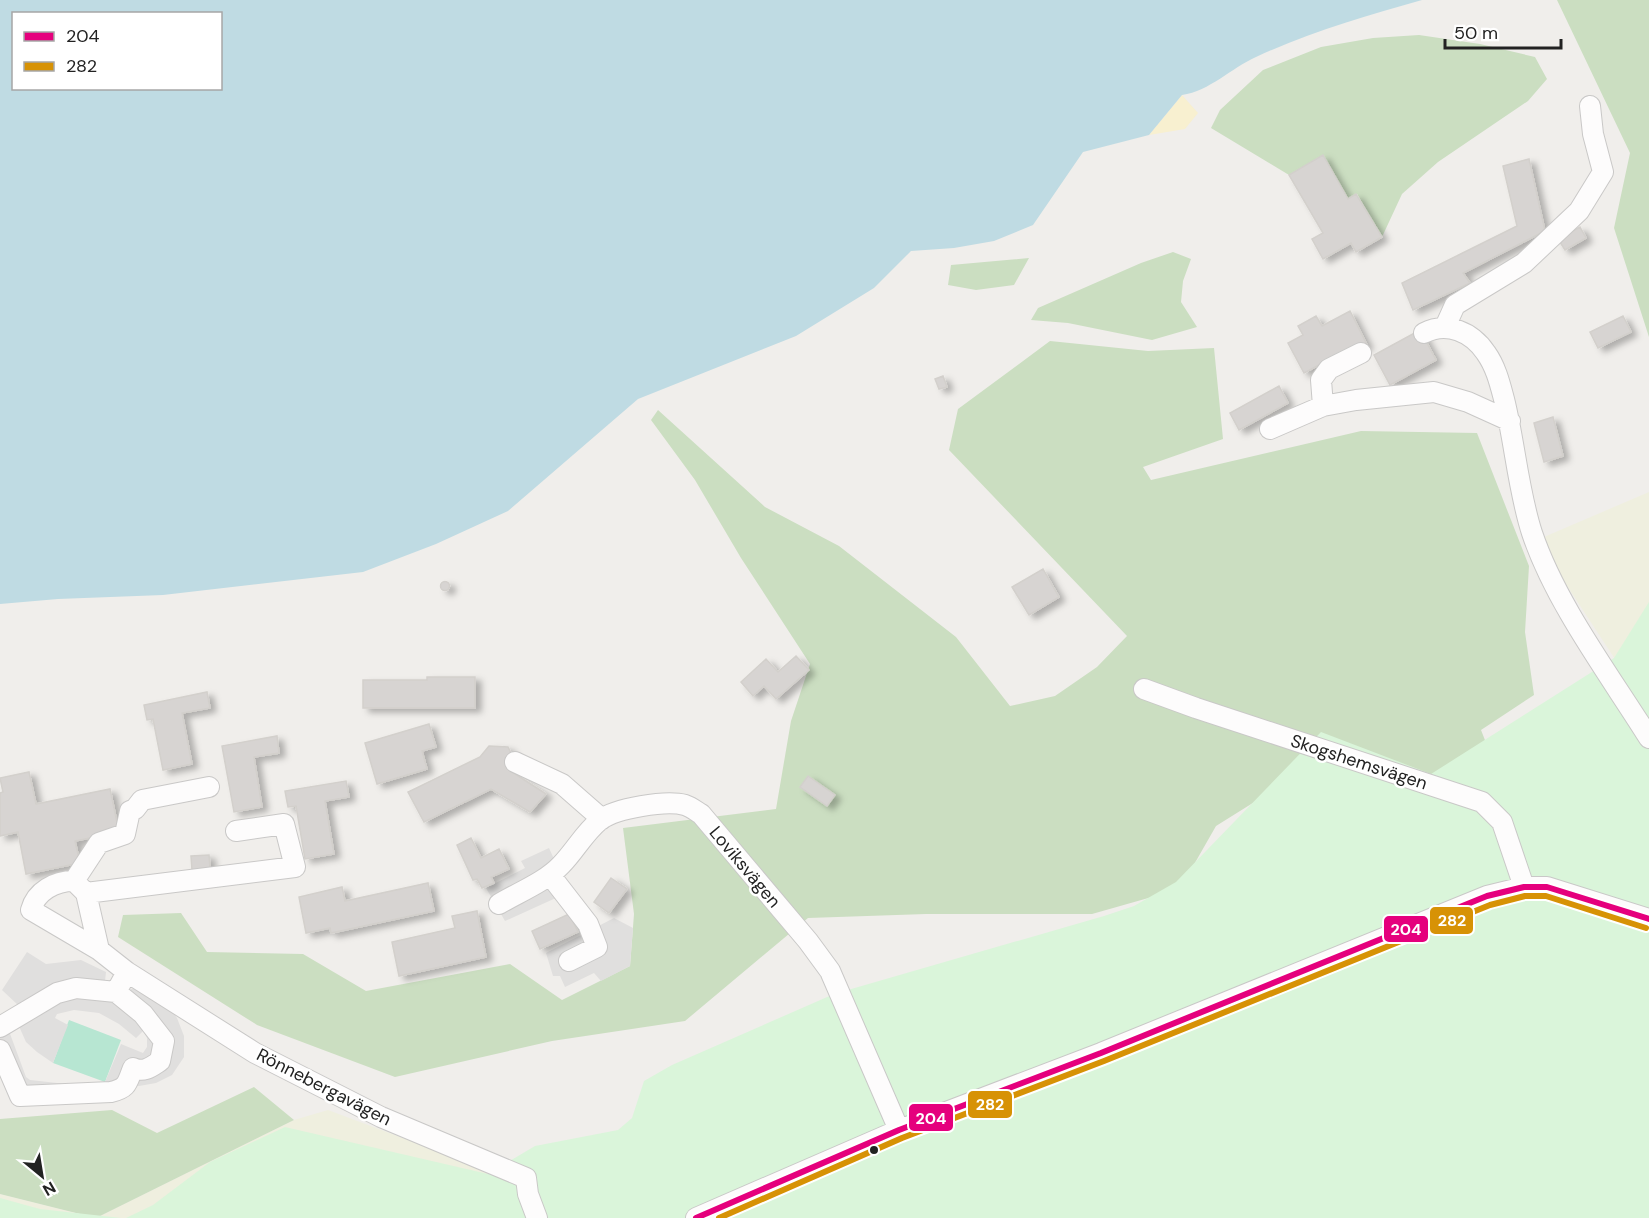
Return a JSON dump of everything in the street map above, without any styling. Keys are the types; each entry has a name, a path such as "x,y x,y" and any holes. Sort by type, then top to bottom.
{"street":[{"path":"1445,327 1455,305 1524,263 1579,211 1603,172 1593,134 1590,106"},
{"path":"1424,333 1433,328 1445,327 1470,336 1487,353 1498,379 1510,422 1532,532 1550,575 1569,611 1649,738"},
{"path":"1323,406 1322,380 1329,369 1361,353"},
{"path":"1270,429 1323,406 1356,400 1434,392 1468,402 1510,422"},
{"name":"Skogshemsvägen","path":"1144,689 1207,712 1482,802 1502,822 1524,887"},
{"path":"514,762 562,784 602,819"},
{"path":"99,950 80,887 99,843 125,834 130,811 135,809 142,800 209,787"},
{"name":"Loviksvägen","path":"498,904 550,875 562,865 577,843 602,819 636,806 675,803 687,805 701,814 808,941 830,971 899,1130"},
{"path":"80,887 296,867 284,824 236,831"},
{"path":"550,875 588,924 597,947 569,961"},
{"name":"Rönnebergavägen","path":"80,887 64,881 52,885 34,900 31,910 99,950 127,972 255,1053 314,1085 381,1117 526,1178 528,1194 537,1218"},
{"path":"696,1218 899,1130 1112,1049 1487,896 1524,887 1547,887 1649,919"},
{"path":"116,992 127,972"},
{"path":"0,1027 33,1006 66,990 84,988 116,992 143,1014 164,1041 160,1061 149,1069 139,1071 133,1068 125,1087 111,1092 20,1095 0,1050"}],"green space":[{"path":"1557,0 1649,0 1649,337 1614,228 1630,153"},
{"path":"1419,35 1480,44 1535,57 1547,79 1528,101 1438,162 1402,194 1382,237 1357,194 1348,199 1323,156 1289,175 1211,128 1220,110 1263,70 1321,47 1373,38"},
{"path":"1173,252 1191,259 1183,281 1181,302 1197,327 1152,340 1068,323 1031,320 1038,308 1141,263"},
{"path":"1029,258 1014,285 976,290 948,285 951,265"},
{"path":"1050,341 1148,351 1214,348 1223,439 1143,467 1151,480 1361,431 1477,433 1529,566 1525,632 1534,695 1481,730 1512,809 1338,750 1216,826 1180,889 1092,914 926,914 808,918 685,1021 552,1041 395,1077 257,1025 118,937 123,915 181,913 207,952 303,954 366,991 510,964 562,1000 630,966 634,914 623,828 776,809 791,721 810,664 741,558 695,480 651,420 658,410 765,507 839,546 956,637 1010,706 1055,696 1097,667 1127,636 949,450 958,409"},
{"path":"1649,492 1649,711 1537,540"},
{"path":"1649,602 1649,1218 126,1218 153,1205 210,1162 285,1127 488,1174 535,1146 618,1130 632,1118 644,1081 672,1065 834,994 1134,906 1176,882 1321,732 1431,774 1614,658"},
{"path":"69,1020 121,1040 105,1082 53,1063"},
{"path":"254,1087 294,1120 96,1218 0,1194 0,1119 112,1110 157,1133"},
{"path":"328,1110 480,1167 508,1192 517,1218 96,1218 294,1120"},
{"path":"0,1194 96,1218 0,1218"},
{"path":"0,1198 40,1209 121,1218 0,1218"}],"sand":[{"path":"1182,95 1198,113 1185,129 1149,135"}],"shaded area":[{"path":"549,848 569,892 505,921 486,888 525,868 521,861"},
{"path":"614,918 633,928 630,966 601,981 594,973 565,987 560,976 553,976 546,953"},
{"path":"27,952 46,964 81,960 106,972 105,981 116,982 116,992 145,986 168,1005 177,1018 184,1036 184,1057 172,1075 156,1083 139,1086 105,1082 121,1044 143,1053 147,1047 147,1038 143,1031 136,1038 119,1024 99,1013 74,1010 57,1014 55,1018 68,1025 53,1063 37,1052 26,1042 18,1024 19,1006 2,990"},
{"path":"9,1031 26,1077 30,1080 66,1084 22,1093 0,1043 0,1038"}],"water":[{"path":"0,0 1422,0 1359,18 1276,48 1247,62 1202,89 1182,95 1149,135 1083,152 1033,225 994,241 954,248 911,251 874,288 796,336 638,399 508,511 436,544 363,572 163,595 0,604"}],"building":[{"path":"1323,155 1348,199 1356,194 1382,237 1356,252 1351,243 1323,259 1312,239 1323,233 1289,175"},
{"path":"1529,159 1545,231 1463,273 1470,283 1413,310 1402,283 1517,226 1503,166"},
{"path":"1580,227 1586,238 1565,250 1558,239"},
{"path":"1350,311 1367,345 1340,358 1334,357 1304,373 1288,343 1303,335 1298,326 1316,316 1322,326"},
{"path":"1623,316 1631,332 1598,348 1590,332"},
{"path":"1420,330 1436,360 1390,385 1374,355"},
{"path":"943,376 947,387 939,389 935,379"},
{"path":"1279,386 1288,403 1239,430 1230,413"},
{"path":"1553,417 1563,456 1544,462 1534,423"},
{"path":"1043,569 1059,597 1029,615 1012,587"},
{"path":"445,582 449,586 445,590 441,586"},
{"path":"796,656 809,670 776,699 764,686 753,696 741,682 766,659 778,672"},
{"path":"427,677 475,677 475,708 363,708 363,680 427,680"},
{"path":"207,692 210,708 182,713 192,764 163,770 153,719 147,720 144,705"},
{"path":"429,724 436,747 422,751 427,769 377,784 365,743"},
{"path":"277,736 279,753 254,757 262,807 234,812 222,746"},
{"path":"489,746 508,747 515,762 509,770 546,794 530,812 491,789 424,822 408,792 480,757"},
{"path":"29,772 36,804 110,789 119,832 75,841 80,863 26,874 18,832 0,836 0,793 3,792 0,778"},
{"path":"808,776 835,795 827,806 800,787"},
{"path":"346,781 349,797 325,801 334,854 305,859 296,806 288,807 285,791"},
{"path":"471,838 481,858 499,849 509,869 491,877 494,883 482,888 477,879 473,880 457,845"},
{"path":"209,855 210,868 192,870 191,856"},
{"path":"611,878 627,889 609,913 594,902"},
{"path":"428,883 434,911 331,933 330,928 306,933 299,897 342,887 345,901"},
{"path":"477,911 486,957 399,976 392,942 455,928 452,916"},
{"path":"569,914 578,932 540,949 532,931"}],"transit line":[{"name":"204","path":"696,1218 899,1130 1101,1053 1487,896 1524,887 1547,887 1649,919"},
{"name":"282","path":"719,1218 902,1138 1104,1061 1490,905 1525,896 1546,896 1646,928"}]}
